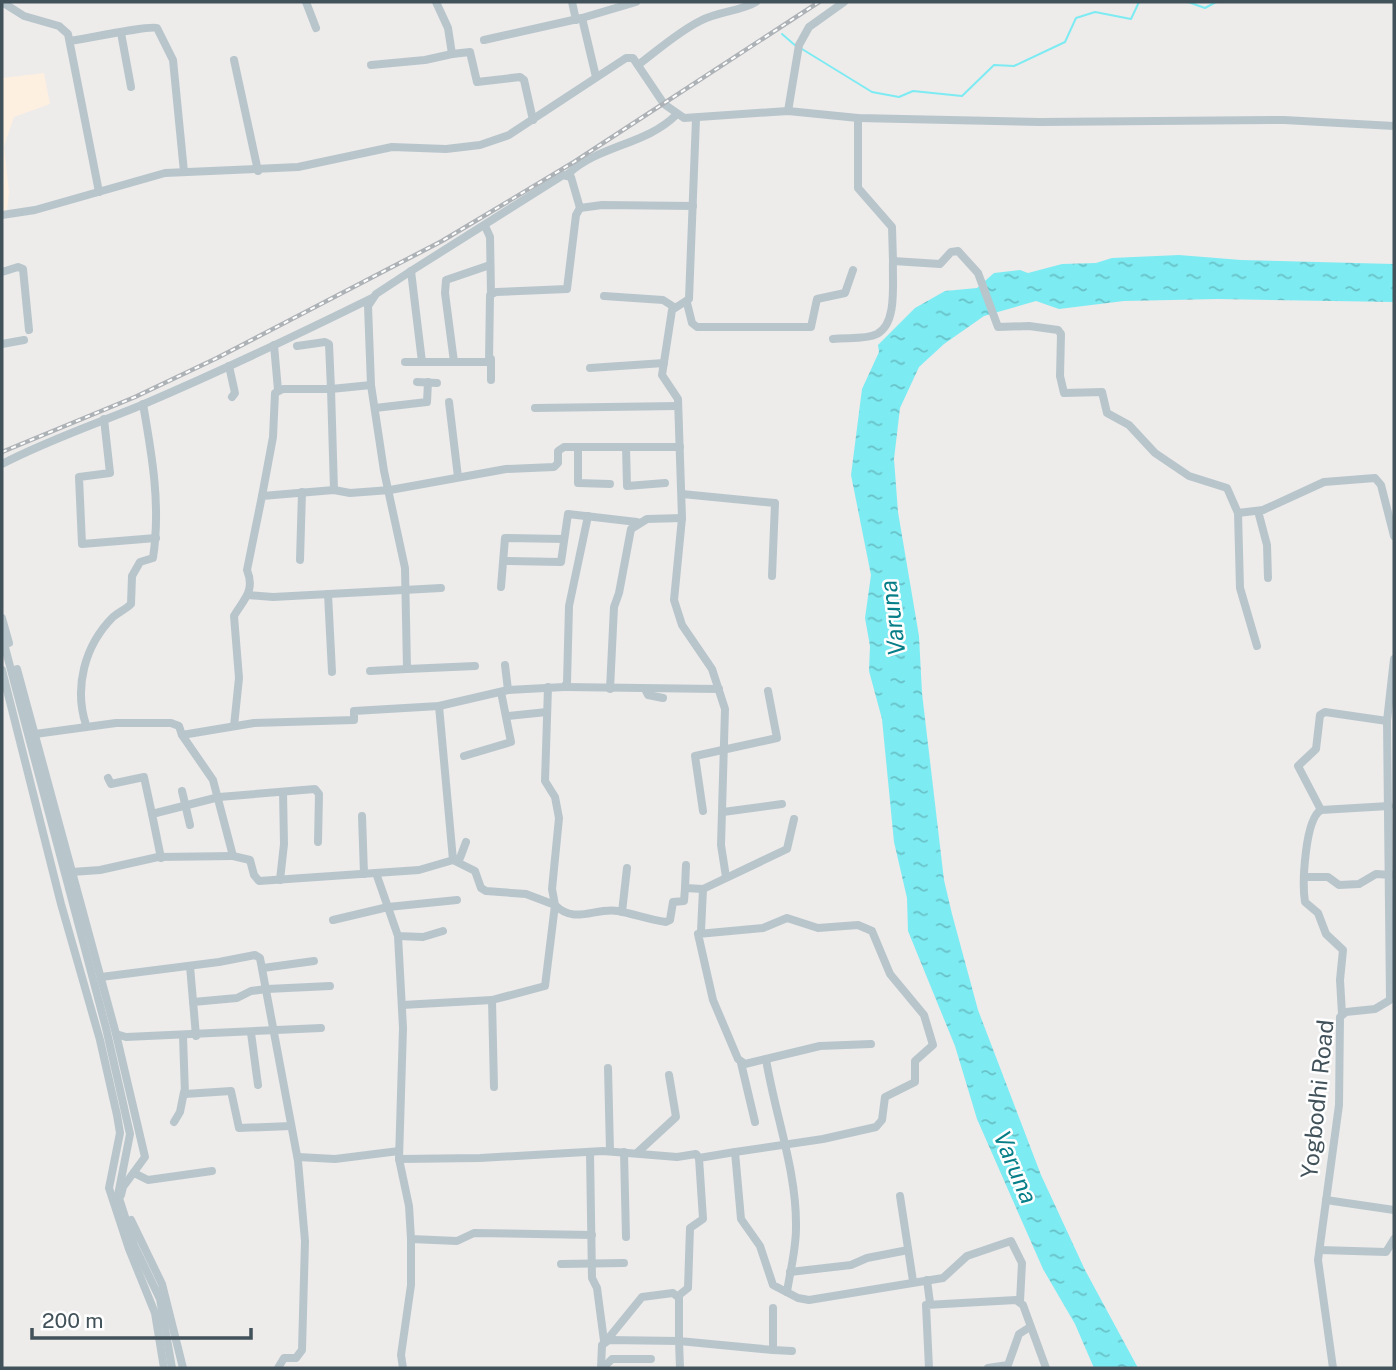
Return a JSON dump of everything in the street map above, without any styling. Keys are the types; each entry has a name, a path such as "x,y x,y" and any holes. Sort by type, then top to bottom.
{"street":[{"path":"2,2 23,16 59,26 66,32 99,192"},
{"path":"13,9 21,2"},
{"path":"306,2 316,28"},
{"path":"436,2 448,28 452,54"},
{"path":"572,2 596,77"},
{"path":"484,40 579,19 612,5 636,2"},
{"path":"638,65 698,22 725,10 749,6 756,2"},
{"path":"788,111 799,49 809,27 844,2"},
{"path":"70,41 155,26 169,48 174,66 184,172"},
{"path":"121,33 131,87"},
{"path":"370,65 425,61 470,52 477,82 520,77 524,80 533,120"},
{"path":"2,215 35,209 158,175 258,171 325,163 392,147 468,148 494,141 533,120 626,58 633,58 664,104 676,115 696,119 788,111 858,118 1041,122 1284,120 1394,126"},
{"path":"234,60 258,171"},
{"path":"2,464 229,366 372,298 568,174 587,159 663,128 676,115"},
{"path":"833,339 876,334 886,327 890,318 892,228 858,188 858,118"},
{"path":"696,119 687,303 692,323 697,327 806,328 813,324 817,299 845,292 853,271"},
{"path":"491,293 567,289 576,215 580,208 568,174"},
{"path":"580,208 602,205 693,206"},
{"path":"485,226 490,237 491,380"},
{"path":"893,261 940,264 954,250 981,279 998,327 1004,330 1029,326 1058,330 1061,334 1060,376 1064,393 1102,392 1107,413 1129,425 1155,453 1189,476 1227,488 1238,513 1240,589 1257,646"},
{"path":"453,362 446,280 491,265"},
{"path":"2,272 19,267 23,269 29,330"},
{"path":"411,271 422,362"},
{"path":"604,296 663,300 674,307 687,303"},
{"path":"372,298 368,310 371,385 384,471 400,533 407,669"},
{"path":"674,307 664,363 664,381 677,394 682,494 674,600 682,625 712,669 725,709 721,845 726,877"},
{"path":"2,344 24,340"},
{"path":"297,346 329,344 334,489"},
{"path":"234,726 239,678 234,616 244,605 248,595 250,575 247,570 273,437 272,401 278,390 274,345"},
{"path":"405,362 487,363 491,359"},
{"path":"590,368 664,363"},
{"path":"229,366 235,393 232,397"},
{"path":"374,408 428,402 432,383 417,382"},
{"path":"278,390 371,385"},
{"path":"449,402 458,477"},
{"path":"86,725 79,699 82,672 104,628 131,604 132,576 139,562 153,558 156,538 153,463 143,404"},
{"path":"535,408 678,406"},
{"path":"104,419 110,473 79,477 82,544 156,538"},
{"path":"578,447 578,484 610,484"},
{"path":"626,447 627,486 665,483"},
{"path":"262,496 334,489 350,493 390,490 506,469 554,467 558,463 559,449 680,447"},
{"path":"1238,513 1258,511 1324,482 1375,478 1381,485 1393,532"},
{"path":"300,560 302,492"},
{"path":"682,494 775,503 772,576"},
{"path":"1258,511 1267,545 1268,578"},
{"path":"504,561 561,562 567,515 637,522 647,519 682,518"},
{"path":"564,687 567,683 569,606 588,516"},
{"path":"610,689 614,607 620,593 631,529 637,522"},
{"path":"501,587 504,540 507,537 564,539"},
{"path":"248,595 442,588"},
{"path":"328,594 332,672"},
{"path":"2,618 101,977 145,1157 123,1187 122,1200 162,1284 183,1368"},
{"path":"2,636 106,1028 130,1134 126,1155 113,1187 134,1245 160,1299 172,1368"},
{"name":"Yogbodhi Road","path":"1333,1368 1319,1269 1339,1105 1342,1014 1375,1009 1390,1000 1393,955 1389,806 1391,786 1387,721 1394,659"},
{"path":"464,756 511,742 504,691 505,665"},
{"path":"370,671 475,666"},
{"path":"2,670 61,904 100,1040 120,1133 113,1187 129,1249 155,1313 164,1368"},
{"path":"182,735 234,726 354,720 354,711 439,706 504,691 548,687 719,690"},
{"path":"402,1005 492,1000 545,986 555,905 552,889 559,818 555,797 545,781 548,687"},
{"path":"645,689 648,695 663,698"},
{"path":"703,811 695,756 777,738 768,691"},
{"path":"439,706 453,860"},
{"path":"506,716 547,712"},
{"path":"1321,810 1298,766 1316,749 1320,715 1325,712 1387,721"},
{"path":"35,734 86,725 168,722 179,726 182,735 200,758 219,797 233,856"},
{"path":"108,778 111,784 144,777 161,858"},
{"path":"182,791 190,825"},
{"path":"152,814 219,797 317,791 318,842"},
{"path":"280,880 284,844 283,792"},
{"path":"723,812 782,804"},
{"path":"1342,1014 1340,981 1343,950 1326,934 1318,913 1306,905 1305,877 1312,820 1321,810 1389,806"},
{"path":"362,816 364,874"},
{"path":"685,888 703,889 787,849 794,819"},
{"path":"72,872 100,870 161,858 233,856 250,860 254,876 259,881 419,870 453,860 463,854 466,842"},
{"path":"453,860 475,871 481,888 486,891 526,894 576,915 610,911 667,921 671,904 684,901 686,865"},
{"path":"622,912 627,868"},
{"path":"376,873 398,936 402,1005 399,1155 409,1206 411,1239 411,1285 401,1355 403,1368"},
{"path":"1305,877 1328,877 1339,886 1359,884 1376,874 1391,874"},
{"path":"703,889 701,931 697,937 713,1000 741,1063 755,1122"},
{"path":"333,920 388,907 457,900"},
{"path":"699,1158 786,1145 879,1125 885,1097 915,1082 915,1061 933,1045 924,1016 890,974 875,934 863,925 818,928 787,918 764,929 701,931"},
{"path":"398,936 423,937 443,931"},
{"path":"101,977 255,955 260,958 298,1157 305,1241 302,1350 296,1358 284,1359 278,1368"},
{"path":"263,968 314,961"},
{"path":"190,966 197,1036"},
{"path":"194,1002 237,998 251,991 267,989 330,986"},
{"path":"492,1000 494,1087"},
{"path":"116,1034 126,1037 197,1036 321,1028"},
{"path":"251,1033 258,1085"},
{"path":"174,1122 180,1112 184,1092 183,1036"},
{"path":"741,1063 820,1046 871,1044"},
{"path":"766,1059 786,1145 796,1228 787,1292"},
{"path":"608,1068 610,1151"},
{"path":"638,1152 676,1117 670,1075"},
{"path":"184,1092 233,1091 236,1125 239,1128 291,1126"},
{"path":"298,1157 335,1159 399,1155 610,1151 677,1157 696,1154 699,1158 703,1219 690,1228 688,1285 678,1296 680,1368"},
{"path":"117,1152 126,1155"},
{"path":"624,1152 626,1237"},
{"path":"735,1152 741,1219 761,1246 773,1285 809,1300 947,1277 967,1256 1011,1241 1022,1263 1020,1301 1046,1368"},
{"path":"590,1153 592,1264 606,1341 602,1368"},
{"path":"134,1173 148,1180 212,1171"},
{"path":"900,1196 913,1281"},
{"path":"1326,1200 1394,1210"},
{"path":"411,1239 457,1241 474,1233 592,1235"},
{"path":"1320,1250 1386,1252 1394,1239"},
{"path":"790,1272 851,1265 867,1258 908,1250"},
{"path":"561,1264 624,1263"},
{"path":"927,1280 930,1303"},
{"path":"606,1341 646,1294 678,1296"},
{"path":"929,1368 924,1309 930,1303 1020,1301"},
{"path":"773,1308 773,1350"},
{"path":"988,1368 1008,1365 1019,1334 1030,1327"},
{"path":"606,1341 679,1341 792,1351"},
{"path":"602,1368 612,1359 650,1359"}],"shaded area":[{"path":"2,59 3,78 44,73 50,104 14,117 4,146 9,192 7,211 2,211"}],"water":[{"name":"Varuna","path":"1179,255 1241,260 1394,264 1394,302 1218,299 1124,301 1059,309 1036,301 984,316 944,344 919,367 900,408 894,459 898,512 919,636 922,693 944,880 952,914 978,1010 1041,1175 1085,1270 1138,1368 1094,1368 1075,1324 1043,1269 977,1119 955,1046 908,931 907,898 894,842 882,719 869,671 870,646 865,618 871,575 851,475 862,389 879,352 878,345 915,308 945,291 977,288 994,273 1020,270 1028,273 1062,264 1096,263 1112,258"}],"waterway":[{"path":"802,49 872,92 899,97 913,91 962,96 994,65 1014,66 1065,42 1076,18 1095,12 1131,19 1139,2"},
{"path":"1188,2 1205,8 1216,2"},
{"path":"782,34 797,47"}],"railway":[{"path":"2,452 135,397 217,358 442,241 574,162 819,2"}]}
